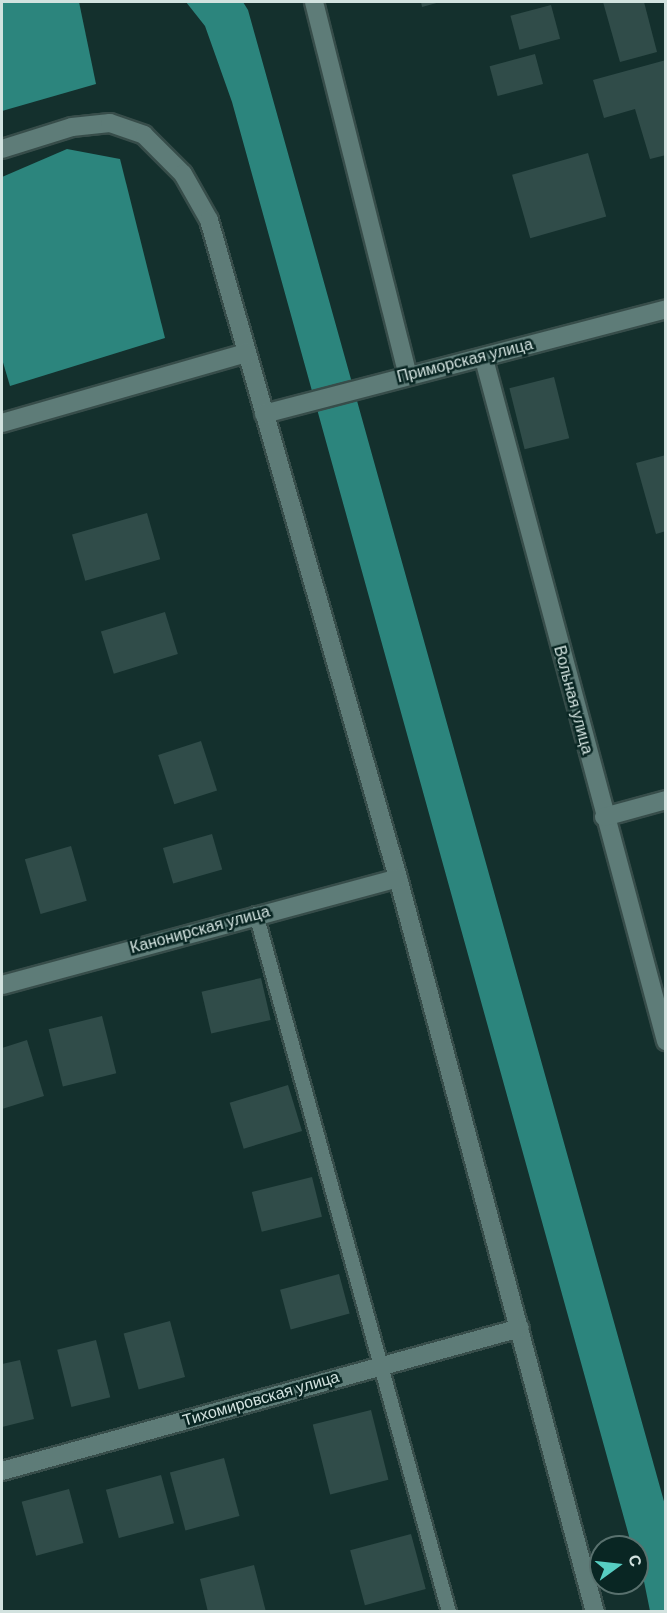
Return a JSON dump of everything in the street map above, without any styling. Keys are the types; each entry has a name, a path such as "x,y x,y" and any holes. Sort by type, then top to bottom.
{"street":[{"path":"314,2 408,375"},
{"path":"2,149 72,127 110,123 144,135 183,174 209,220 230,279 246,352 398,878 595,1611"},
{"name":"Приморская улица","path":"264,414 365,385 484,358 666,309"},
{"path":"2,423 246,352"},
{"name":"Вольная улица","path":"484,358 604,817 666,1041"},
{"path":"604,817 666,800"},
{"name":"Канонирская улица","path":"2,985 256,914 398,878"},
{"name":"Тихомировская улица","path":"2,1471 520,1328"}],"lane":[{"path":"256,914 449,1611"}],"water":[{"path":"2,2 79,2 96,84 2,111"},
{"path":"186,2 243,2 248,10 665,1505 665,1611 650,1611 647,1595 649,1595 649,1535 629,1535 232,102 205,26"},
{"path":"67,149 120,159 165,338 10,386 2,359 2,177"}],"building":[{"path":"421,2 440,2 422,7"},
{"path":"603,2 644,2 657,52 620,62"},
{"path":"551,5 560,39 519,50 510,16"},
{"path":"535,54 543,84 498,96 490,66"},
{"path":"666,60 666,155 650,159 635,109 604,118 593,80"},
{"path":"588,153 606,216 530,238 512,175"},
{"path":"554,377 569,438 525,449 509,388"},
{"path":"666,455 666,531 656,534 636,463"},
{"path":"147,513 160,559 85,581 72,534"},
{"path":"165,612 178,654 114,674 101,632"},
{"path":"201,741 217,790 174,804 158,755"},
{"path":"212,834 222,870 173,884 163,848"},
{"path":"71,846 87,901 41,914 25,859"},
{"path":"261,978 271,1020 211,1034 202,992"},
{"path":"102,1016 116,1073 63,1087 49,1029"},
{"path":"27,1040 44,1096 2,1109 2,1048"},
{"path":"288,1085 302,1131 244,1149 230,1103"},
{"path":"312,1177 322,1217 262,1232 252,1192"},
{"path":"339,1274 350,1314 291,1329 280,1290"},
{"path":"170,1321 185,1377 139,1389 124,1333"},
{"path":"96,1340 110,1397 71,1407 57,1350"},
{"path":"20,1360 34,1419 2,1427 2,1364"},
{"path":"371,1410 388,1480 330,1494 313,1425"},
{"path":"224,1458 240,1516 185,1530 170,1472"},
{"path":"161,1475 174,1523 119,1538 106,1490"},
{"path":"69,1489 83,1543 36,1556 22,1502"},
{"path":"411,1534 426,1589 365,1605 350,1550"},
{"path":"254,1565 266,1612 208,1612 200,1579"}]}
